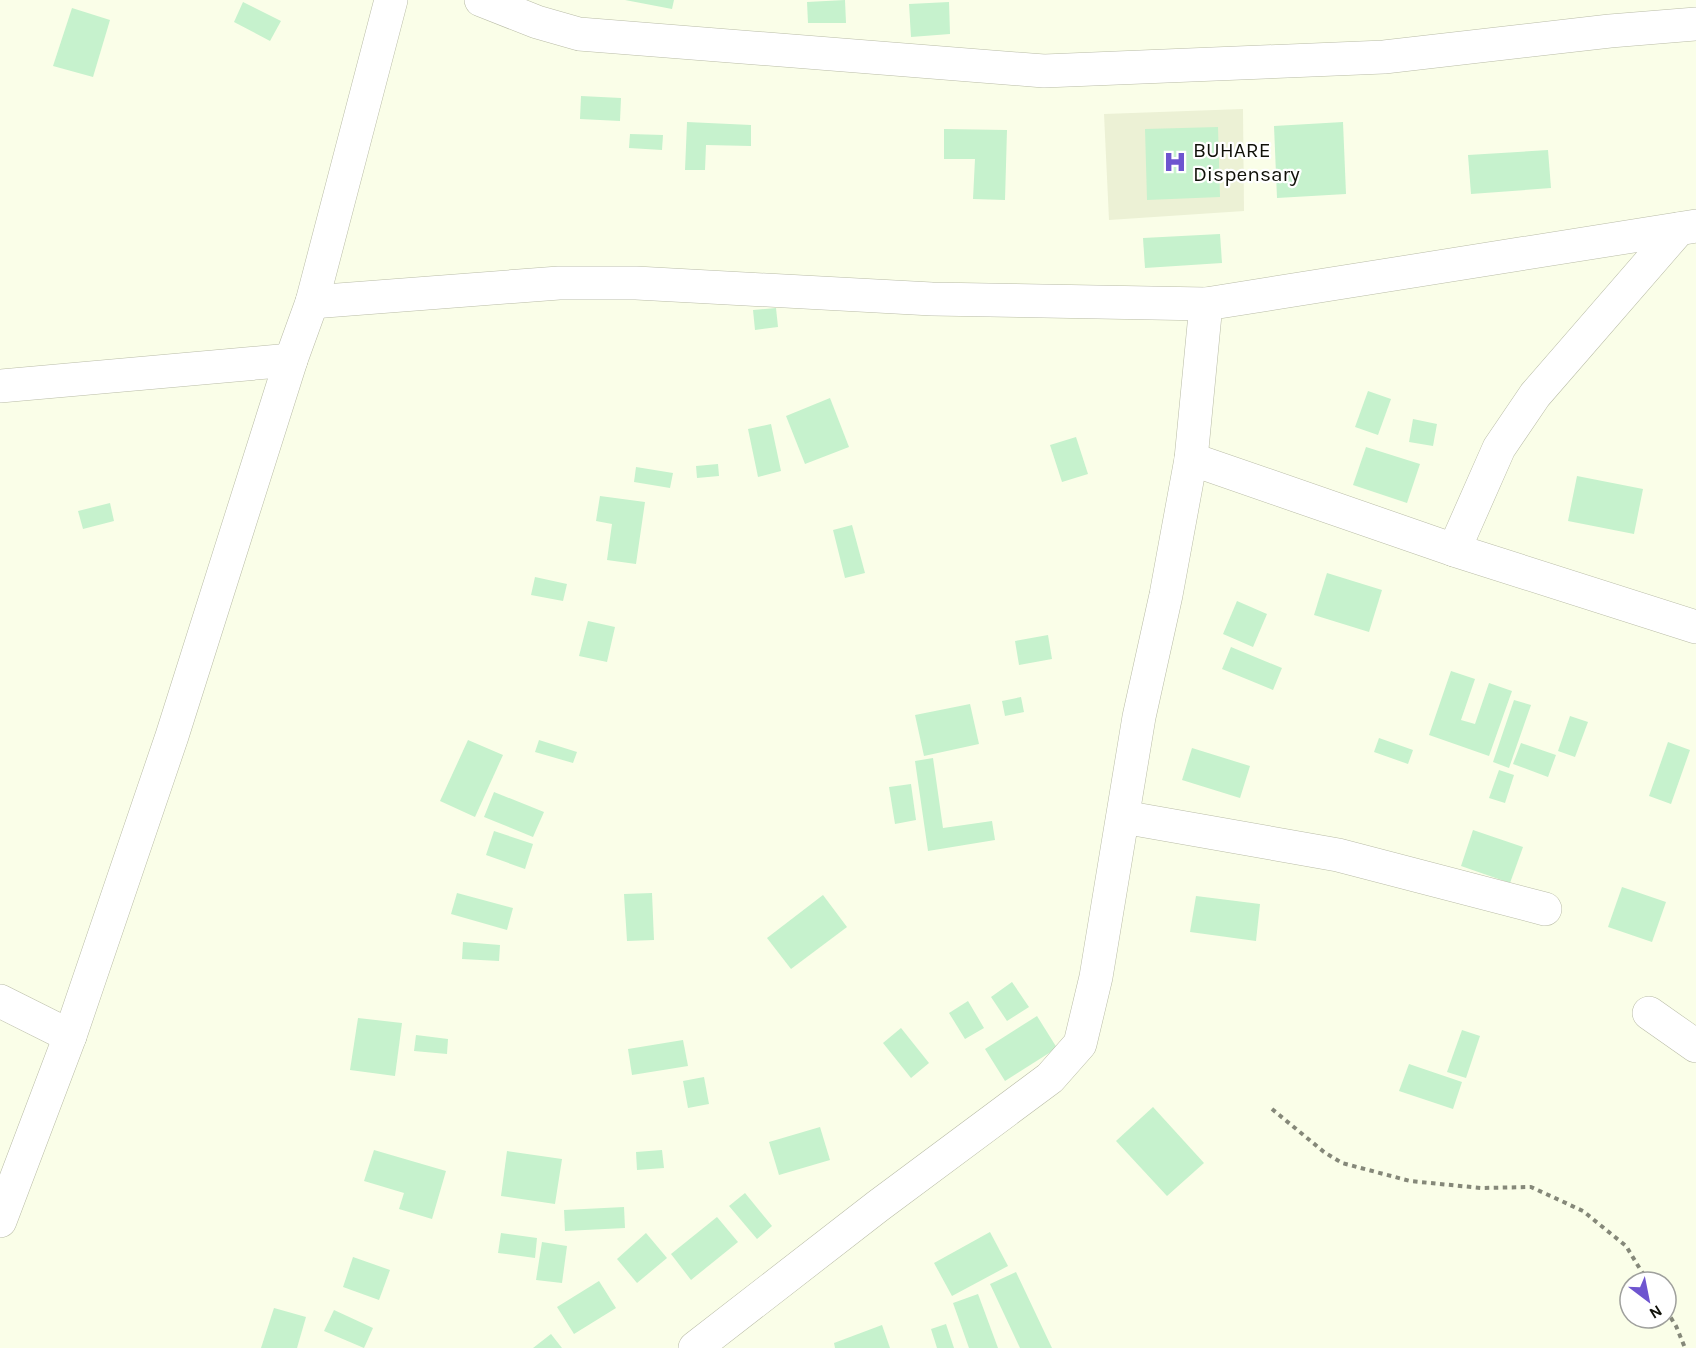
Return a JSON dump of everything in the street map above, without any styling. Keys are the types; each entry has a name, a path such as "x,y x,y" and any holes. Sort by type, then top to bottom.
{"street":[{"path":"0,1221 70,1036 172,736 291,360 312,302 391,0"},
{"path":"481,0 537,22 579,34 1044,71 1384,57 1610,31 1696,24"},
{"path":"312,302 559,283 636,283 932,299 1206,304 1687,228"},
{"path":"1454,550 1499,448 1536,395 1687,228"},
{"path":"695,1348 878,1206 1050,1078 1080,1044 1096,977 1139,717 1166,595 1191,459 1206,304"},
{"path":"0,386 291,360"},
{"path":"1191,459 1454,550 1696,627"},
{"path":"1123,817 1338,855 1545,909"},
{"path":"0,1001 70,1036"},
{"path":"1649,1013 1696,1046"}],"path":[{"path":"1272,1109 1324,1152 1342,1163 1410,1181 1481,1188 1531,1187 1583,1211 1626,1246 1641,1270"},
{"path":"1678,1330 1685,1348"}],"shaded area":[{"name":"BUHARE Dispensary","path":"1243,109 1244,211 1109,220 1104,114"}],"building":[{"path":"625,0 674,0 672,9"},
{"path":"845,0 846,23 808,23 807,2"},
{"path":"243,2 281,21 270,41 234,22"},
{"path":"949,2 950,34 911,37 909,4"},
{"path":"72,8 110,20 93,77 53,66"},
{"path":"581,96 621,98 620,121 580,119"},
{"path":"687,122 751,125 751,146 706,145 705,170 685,170"},
{"path":"1343,122 1346,194 1277,198 1274,126"},
{"path":"1218,127 1220,197 1147,200 1145,129"},
{"path":"944,129 1007,130 1005,200 973,199 975,159 944,159"},
{"path":"630,134 663,135 662,150 629,148"},
{"path":"1548,150 1551,188 1471,194 1468,155"},
{"path":"1220,234 1222,263 1145,268 1143,238"},
{"path":"776,308 778,327 755,330 753,310"},
{"path":"1368,391 1391,399 1378,435 1355,427"},
{"path":"830,398 849,447 805,464 786,416"},
{"path":"1413,419 1437,424 1433,446 1409,442"},
{"path":"771,424 781,471 758,477 748,429"},
{"path":"1076,437 1088,474 1062,482 1050,445"},
{"path":"1366,447 1420,464 1407,503 1353,485"},
{"path":"718,464 719,476 697,478 696,466"},
{"path":"636,467 673,473 670,488 634,482"},
{"path":"1577,476 1643,489 1634,534 1568,521"},
{"path":"600,496 645,502 636,564 607,560 612,524 596,521"},
{"path":"110,503 114,521 83,529 78,511"},
{"path":"852,525 865,573 845,578 833,530"},
{"path":"1327,573 1382,590 1369,632 1314,615"},
{"path":"535,577 567,584 563,601 531,595"},
{"path":"1237,601 1267,614 1253,647 1223,634"},
{"path":"588,621 615,627 607,662 579,656"},
{"path":"1048,635 1052,659 1019,665 1015,641"},
{"path":"1231,647 1282,668 1273,690 1222,669"},
{"path":"1451,671 1475,679 1461,720 1475,724 1489,683 1512,691 1489,756 1429,735"},
{"path":"1021,697 1024,712 1005,716 1002,701"},
{"path":"1514,700 1531,705 1509,768 1493,762"},
{"path":"970,704 979,744 924,756 915,715"},
{"path":"1570,716 1588,722 1575,757 1558,751"},
{"path":"1379,738 1413,750 1408,764 1374,752"},
{"path":"468,740 503,755 475,817 440,801"},
{"path":"539,740 577,752 573,763 535,752"},
{"path":"1668,742 1690,750 1671,804 1649,796"},
{"path":"1521,743 1556,755 1548,777 1513,764"},
{"path":"1192,748 1250,766 1240,798 1182,780"},
{"path":"933,758 943,828 992,821 995,840 928,851 915,761"},
{"path":"1499,770 1514,775 1505,803 1489,798"},
{"path":"911,784 916,820 895,824 889,787"},
{"path":"494,792 544,812 533,837 484,817"},
{"path":"1473,830 1523,847 1510,883 1461,866"},
{"path":"494,831 533,844 525,869 486,855"},
{"path":"1622,887 1666,902 1652,942 1608,927"},
{"path":"457,893 513,908 507,930 451,914"},
{"path":"652,893 654,940 627,941 624,894"},
{"path":"823,895 847,927 791,969 767,938"},
{"path":"1196,896 1260,904 1256,941 1190,932"},
{"path":"463,942 500,945 499,961 462,959"},
{"path":"1012,982 1029,1007 1007,1021 991,997"},
{"path":"968,1001 984,1028 965,1039 949,1013"},
{"path":"1037,1016 1057,1048 1005,1081 985,1049"},
{"path":"358,1018 402,1023 395,1076 350,1070"},
{"path":"901,1028 929,1063 911,1078 883,1043"},
{"path":"1462,1030 1480,1036 1466,1078 1447,1072"},
{"path":"416,1035 448,1039 447,1054 414,1051"},
{"path":"683,1040 688,1066 632,1075 628,1049"},
{"path":"1409,1064 1462,1082 1453,1109 1399,1091"},
{"path":"704,1077 709,1104 688,1108 683,1081"},
{"path":"1153,1107 1204,1163 1167,1196 1116,1141"},
{"path":"820,1127 830,1160 779,1175 769,1142"},
{"path":"374,1150 446,1171 432,1219 399,1209 404,1193 364,1181"},
{"path":"662,1150 664,1168 637,1170 636,1152"},
{"path":"507,1151 562,1159 555,1204 501,1196"},
{"path":"745,1193 772,1226 757,1239 729,1206"},
{"path":"624,1207 625,1228 565,1231 564,1210"},
{"path":"717,1217 738,1242 691,1280 671,1254"},
{"path":"990,1232 1008,1266 952,1296 934,1263"},
{"path":"501,1233 537,1238 535,1258 498,1253"},
{"path":"646,1233 667,1258 637,1283 617,1259"},
{"path":"542,1242 567,1246 562,1283 536,1280"},
{"path":"353,1257 390,1270 379,1300 343,1287"},
{"path":"1016,1272 1052,1348 1020,1348 990,1284"},
{"path":"599,1281 616,1308 574,1334 557,1307"},
{"path":"978,1294 998,1348 969,1348 953,1303"},
{"path":"274,1308 306,1317 297,1348 261,1348"},
{"path":"334,1310 373,1328 364,1348 324,1331"},
{"path":"946,1324 954,1348 937,1348 931,1329"},
{"path":"882,1325 890,1348 835,1348 834,1343"},
{"path":"551,1334 562,1348 533,1348"}],"place":[{"name":"BUHARE Dispensary","path":"1175,162"}]}
